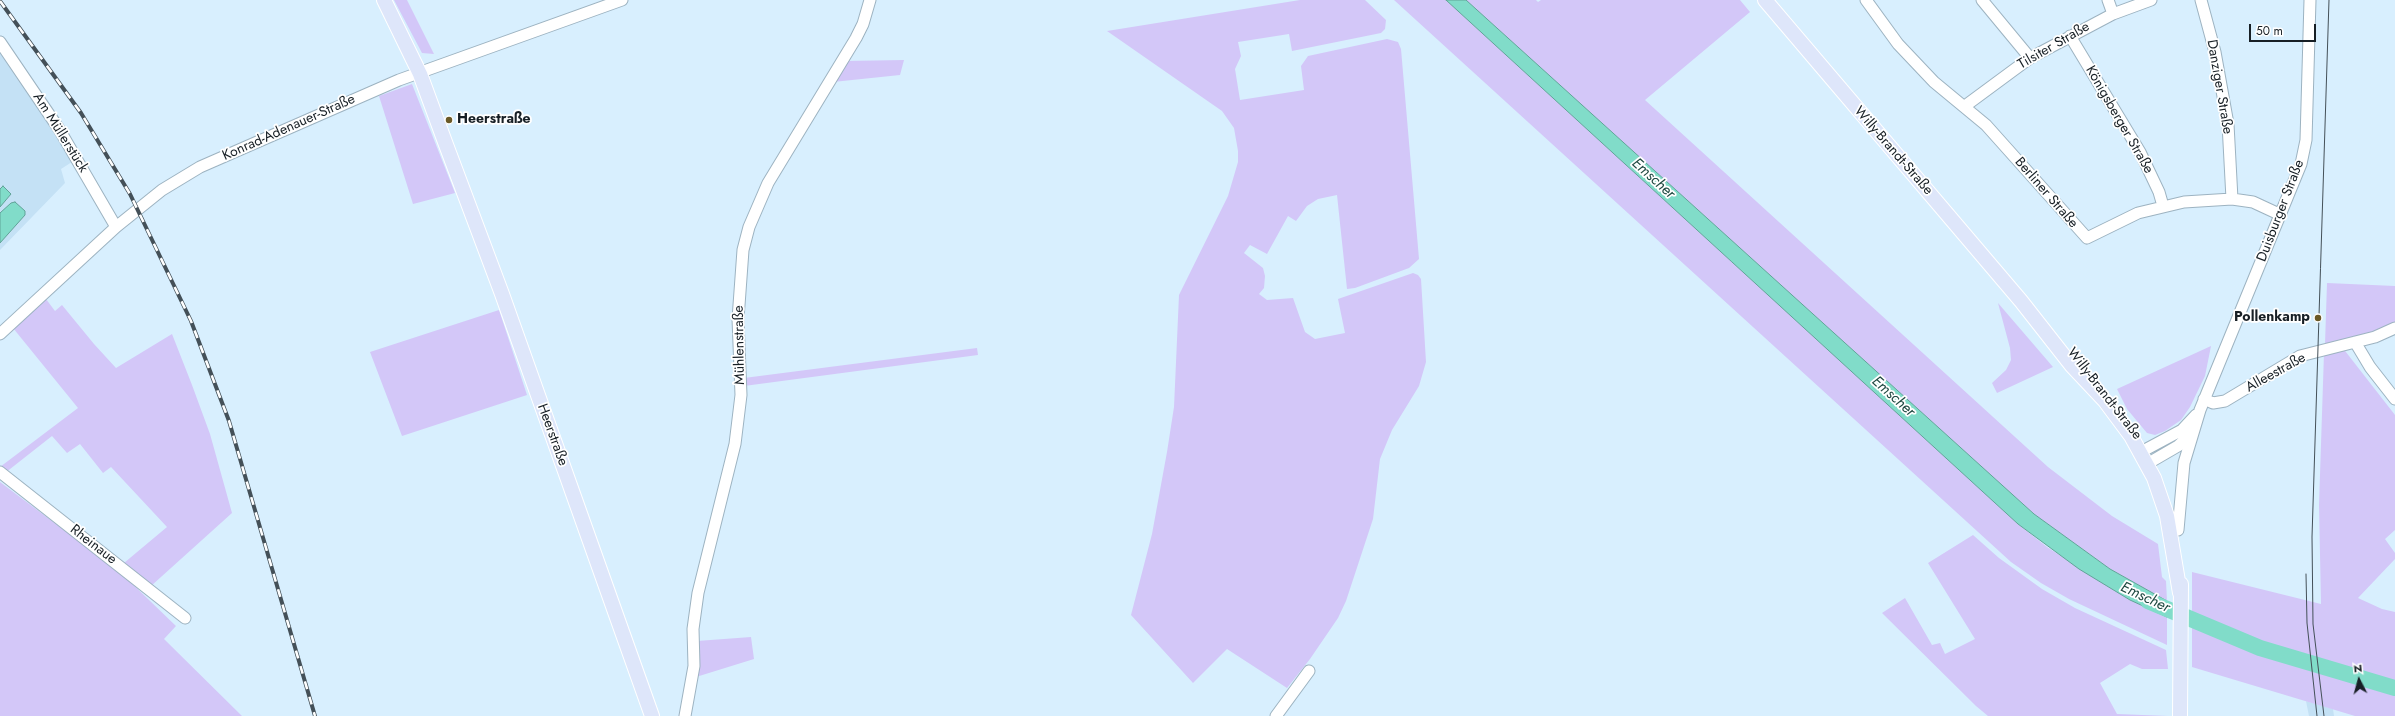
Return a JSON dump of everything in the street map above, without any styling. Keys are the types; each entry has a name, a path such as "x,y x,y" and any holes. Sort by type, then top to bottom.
{"main road":[{"name":"Heerstraße","path":"384,0 420,74 502,294 652,716"},
{"name":"Willy-Brandt-Straße","path":"1765,0 2021,302 2072,366 2105,401 2147,457 2169,495 2178,530 2182,572 2180,593 2180,716"},
{"name":"Willy-Brandt-Straße","path":"2147,457 2167,516 2180,593"}],"street":[{"name":"Konrad-Adenauer-Straße","path":"0,334 116,227 162,190 200,167 399,80 420,74 622,0"},
{"name":"Mühlenstraße","path":"685,716 694,666 693,629 698,593 735,444 741,395 738,319 743,250 749,227 768,183 856,38 863,24 870,0"},
{"name":"Berliner Straße","path":"1866,0 1898,44 1952,99 1965,106 1986,125 2087,238 2125,218 2163,206 2184,202 2232,199 2252,202 2281,215"},
{"path":"1982,0 2030,58"},
{"path":"2108,0 2113,14"},
{"name":"Tilsiter Straße","path":"1965,106 2030,58 2113,14 2151,0"},
{"name":"Danziger Straße","path":"2201,0 2215,52 2228,124 2232,199"},
{"name":"Duisburger Straße","path":"2178,530 2184,463 2200,410 2294,186 2306,140 2310,0"},
{"name":"Königsberger Straße","path":"2070,36 2140,152 2159,192 2163,206"},
{"name":"Am Müllerstück","path":"0,42 59,129 116,227"},
{"name":"Alleestraße","path":"2204,399 2212,403 2225,401 2300,356 2376,337 2395,328"},
{"path":"2356,342 2370,367 2395,399"},
{"name":"Duisburger Straße","path":"2147,457 2182,430 2200,410"},
{"path":"2147,457 2178,446 2193,433"},
{"name":"Rheinaue","path":"0,472 185,618"},
{"path":"1276,716 1309,671"}],"shaded area":[{"path":"394,0 407,0 434,54 422,53"},
{"path":"1300,0 1365,0 1386,20 1385,29 1381,33 1292,51 1289,34 1238,42 1241,56 1235,69 1240,100 1304,90 1301,66 1308,56 1387,39 1398,42 1401,49 1419,259 1409,268 1355,288 1347,289 1337,195 1318,199 1307,206 1296,221 1288,216 1267,254 1250,245 1244,253 1263,268 1265,276 1264,288 1259,294 1267,300 1293,298 1305,332 1315,339 1345,333 1338,299 1413,273 1418,275 1421,279 1426,362 1419,386 1392,430 1380,459 1373,519 1346,601 1338,618 1310,659 1287,688 1227,649 1193,683 1131,615 1152,534 1174,407 1179,295 1228,196 1238,162 1238,151 1234,128 1222,111 1107,31"},
{"path":"1394,0 1446,0 2018,524 2047,547 2130,600 2167,617 2167,645 2069,599 2041,583 2011,562"},
{"path":"1466,0 1536,0 1538,2 1541,0 1740,0 1750,12 1645,100 2048,467 2112,516 2158,544 2162,577 2166,581 2167,601 2110,569 2034,514"},
{"path":"0,50 75,160 61,169 65,183 0,250"},
{"path":"904,60 900,75 833,82 845,61"},
{"path":"412,84 455,193 413,204 379,96"},
{"path":"2327,283 2395,286 2395,322 2383,329 2325,344"},
{"path":"46,299 55,311 62,305 116,368 172,334 210,434 232,513 151,586 124,563 167,527 111,467 103,473 80,444 67,453 52,436 5,473 0,467 78,408 13,328"},
{"path":"1998,303 2053,367 1997,393 1992,383 2006,370 2011,360 2010,348"},
{"path":"499,310 527,395 402,436 370,352"},
{"path":"2211,346 2205,376 2190,407 2181,420 2165,431 2155,435 2147,433 2127,409 2117,389"},
{"path":"2342,347 2395,415 2395,530 2385,539 2395,553 2395,559 2358,598 2382,609 2395,612 2395,716 2355,716 2192,667 2192,572 2321,604 2319,505 2324,353"},
{"path":"977,348 978,355 744,386 744,378"},
{"path":"0,482 121,573 176,626 164,639 242,716 0,716"},
{"path":"1973,535 1999,558 2042,589 2075,608 2166,650 2168,669 2142,669 2130,664 2100,683 2117,714 2168,716 1988,716 1976,706 1882,613 1905,598 1932,645 1940,643 1945,654 1975,639 1928,563"},
{"path":"751,637 754,659 696,677 697,641"},
{"path":"2306,701 2333,709 2334,716 2309,716"}],"water":[{"path":"1446,0 1466,0 2034,514 2110,569 2167,601 2167,617 2130,600 2079,569 2018,524"},
{"path":"3,186 11,194 0,207 0,189"},
{"path":"15,202 25,211 25,215 0,243 0,213 11,203"}],"waterway":[{"name":"Emscher","path":"2148,601 2260,648 2395,688"}],"tram line":[{"path":"2324,716 2313,624 2312,537 2329,0"},
{"path":"2306,574 2307,623 2317,716"}],"railway":[{"path":"0,1 81,113 130,194 191,321 229,421 315,716"}],"place":[{"name":"Heerstraße","path":"449,120"},
{"name":"Pollenkamp","path":"2318,318"}]}
